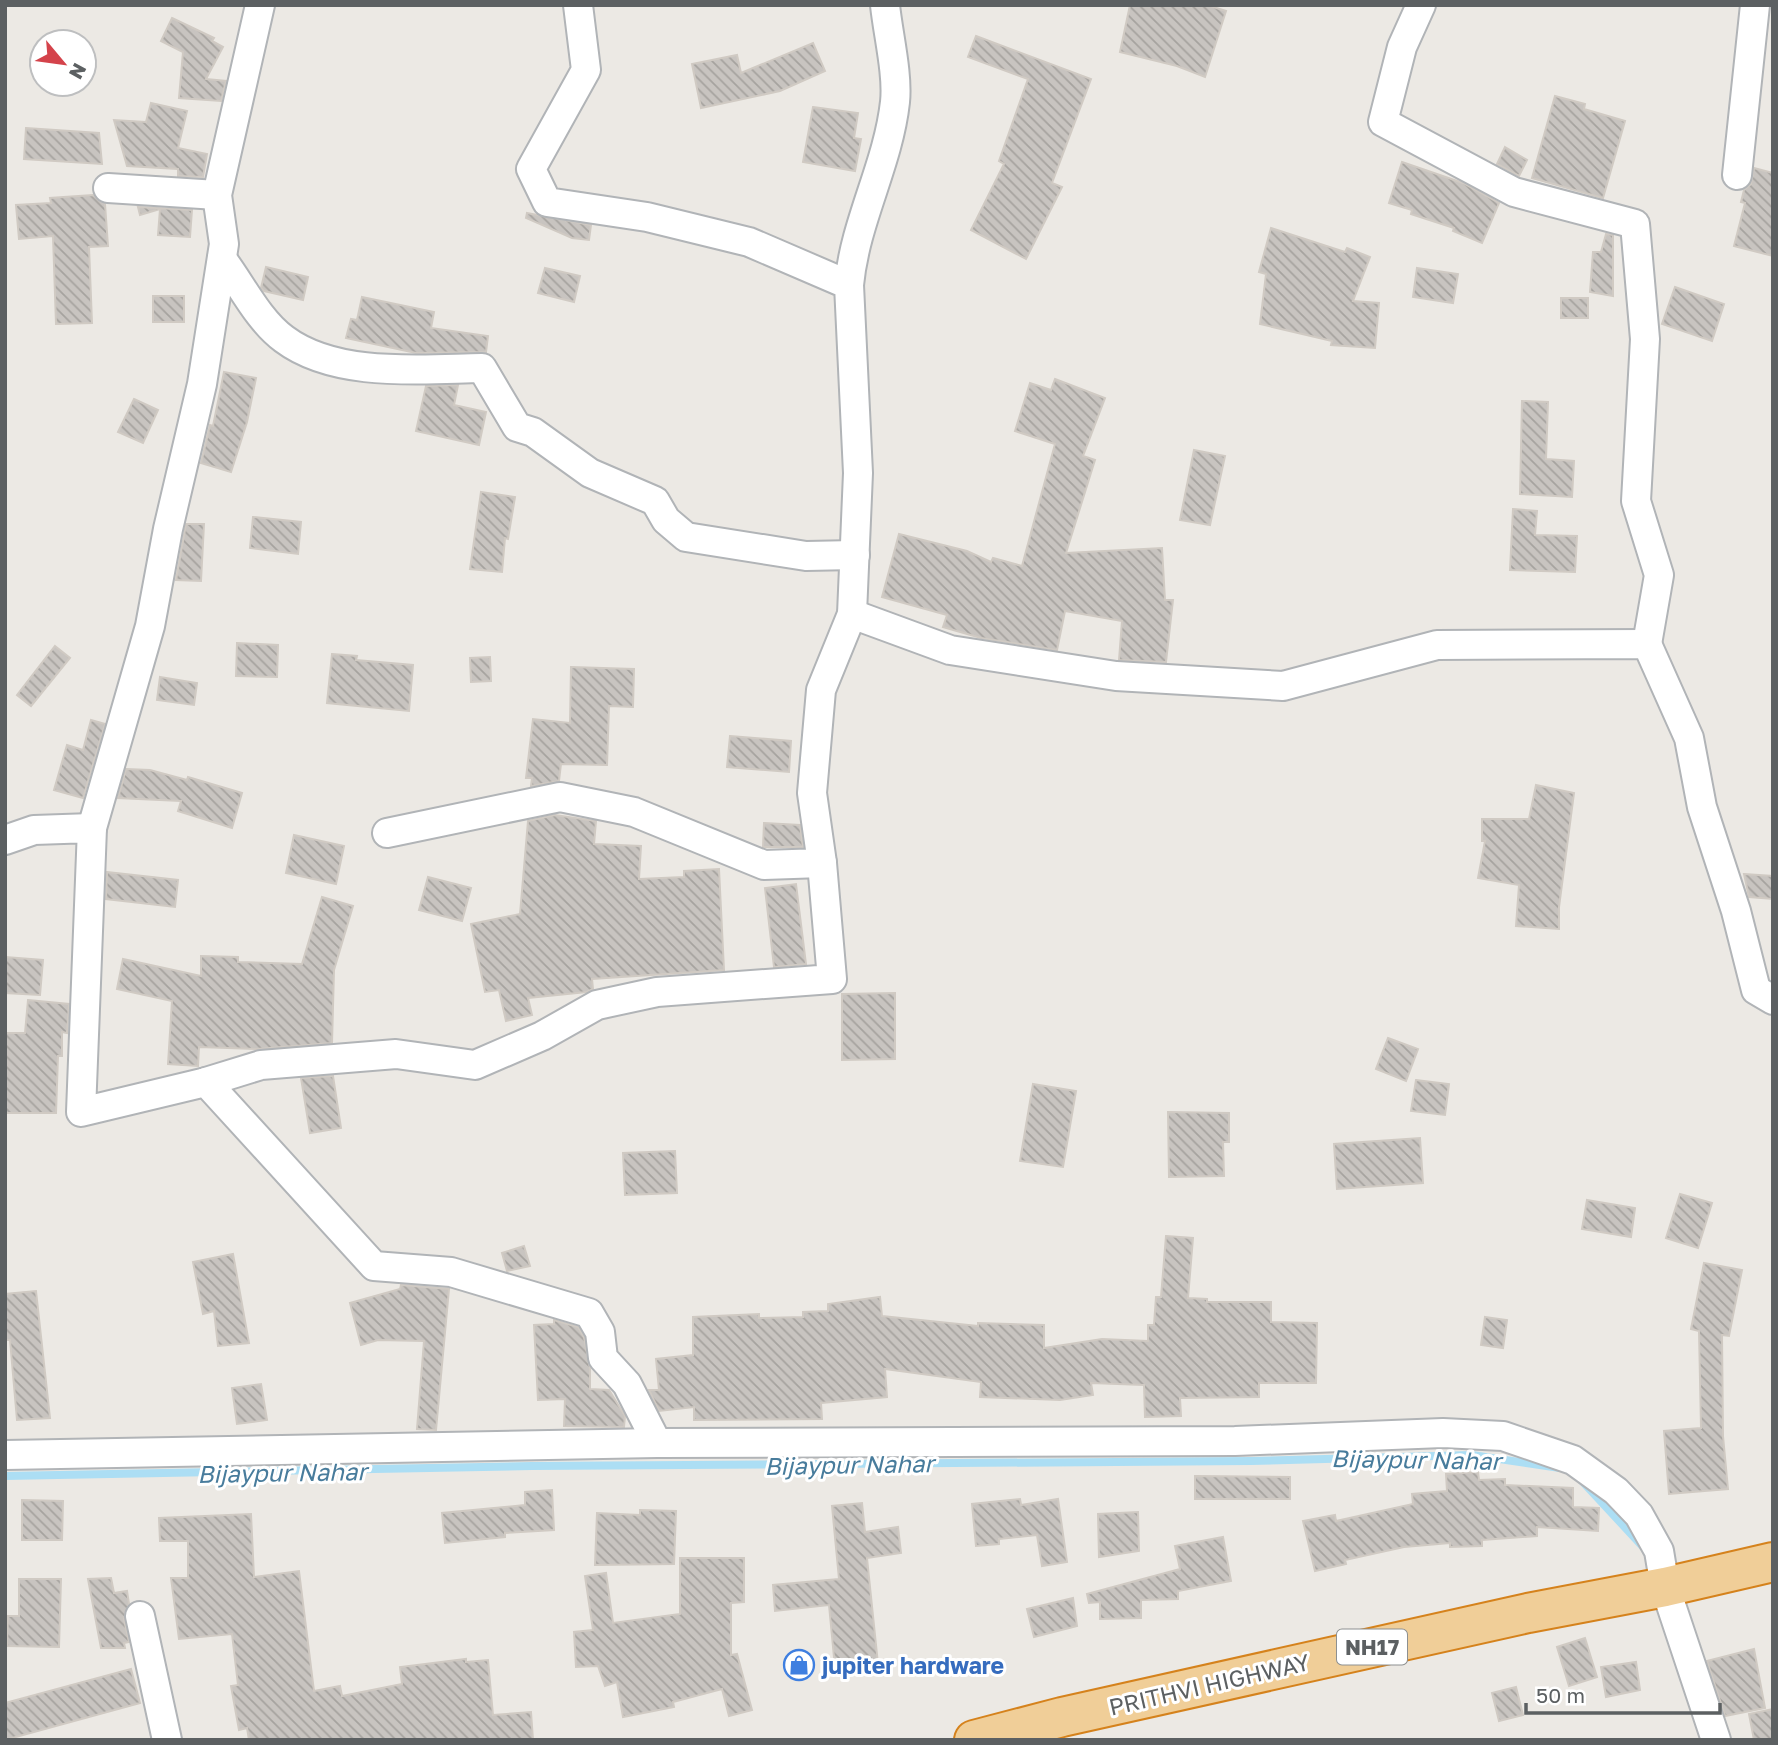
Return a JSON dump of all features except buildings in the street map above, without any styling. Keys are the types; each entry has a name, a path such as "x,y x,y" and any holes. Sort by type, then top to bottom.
{"highway":[{"name":"PRITHVI HIGHWAY","path":"974,1740 1063,1728 1151,1699 1528,1613 1670,1601 1773,1562"}],"street":[{"path":"260,5 217,195 224,244 202,384 150,626 92,828 81,1112 206,1082 261,1065 396,1054 475,1065 542,1036 597,1005 657,992 832,979 822,863 812,793 821,690 852,614 858,473 849,285 852,250 884,161 895,99 885,5"},
{"path":"578,5 586,70 531,169 547,202 647,217 749,242 849,285"},
{"path":"1422,5 1402,47 1383,122 1514,192 1635,224 1645,339 1636,501 1659,575 1647,644 1689,738 1702,807 1736,911 1756,990 1773,1000"},
{"path":"1737,175 1755,5"},
{"path":"108,188 217,195"},
{"path":"222,258 260,313 283,338 310,354 385,370 482,368 517,428 533,432 590,473 655,501 666,520 686,537 806,556 855,555"},
{"path":"852,614 950,650 1116,676 1283,686 1437,645 1647,644"},
{"path":"387,833 560,797 634,812 764,865 822,863"},
{"path":"5,840 34,830 92,828"},
{"path":"206,1082 373,1266 451,1272 589,1313 600,1332 603,1358 627,1384 657,1443"},
{"path":"5,1455 657,1443 1236,1441 1443,1433 1503,1436 1573,1460 1616,1491 1639,1516 1659,1551 1670,1601 1716,1740"},
{"path":"140,1616 167,1740"}],"waterway":[{"name":"Bijaypur Nahar","path":"5,1476 532,1466 1251,1461 1472,1455 1560,1468"},
{"name":"Bijaypur Nahar","path":"1582,1481 1645,1549"}],"place":[{"name":"jupiter hardware","path":"799,1665"}]}
